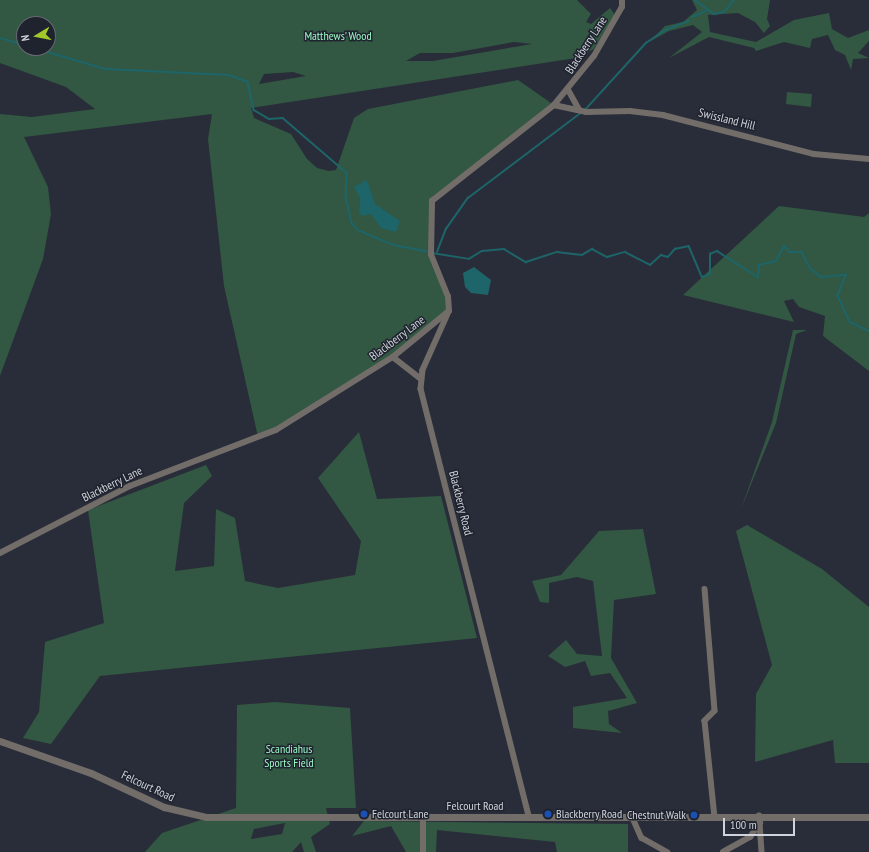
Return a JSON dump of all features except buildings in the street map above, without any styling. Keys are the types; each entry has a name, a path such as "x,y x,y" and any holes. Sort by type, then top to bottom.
{"street":[{"name":"Blackberry Lane","path":"0,553 130,486 276,430 393,356 449,312 447,293 431,255 431,204 554,105 568,89 605,38 622,7 622,0"},
{"path":"568,89 579,110"},
{"name":"Swissland Hill","path":"554,105 579,110 663,115 814,154 869,159"},
{"path":"393,356 420,379 449,312"},
{"name":"Blackberry Road","path":"420,379 529,817"},
{"path":"706,589 715,711 705,721 715,817"},
{"name":"Felcourt Road","path":"0,740 91,773 164,807 195,816 632,816 715,817 760,820 869,816"},
{"path":"632,816 642,838 667,852"},
{"path":"423,817 423,852"},
{"path":"724,852 750,837 760,820"},
{"path":"760,820 762,852"}],"green space":[{"name":"Matthews' Wood","path":"0,0 577,0 591,14 586,22 591,24 610,8 615,15 594,49 576,58 251,108 254,118 291,134 307,159 317,168 329,171 336,170 354,118 368,109 518,80 554,105 434,199 429,240 449,311 393,357 276,430 258,437 224,286 208,139 212,114 24,137 48,187 51,214 43,259 0,376 0,114 32,117 95,109 66,87 0,63","holes":["514,42 532,44 433,61 406,61 420,53 453,53","293,72 306,76 259,84 264,74"]},
{"path":"692,0 770,0 767,19 770,26 764,33 755,22 738,13 708,15 710,32 756,42 794,20 829,13 832,29 848,38 869,30 869,41 858,53 869,58 853,59 851,70 845,55 835,50 828,35 812,39 810,48 784,42 756,51 754,48 709,37 669,58 702,32 693,25 669,31 649,42 665,26 683,22 697,10"},
{"path":"787,92 812,94 811,107 786,104"},
{"path":"779,206 864,217 869,213 869,371 823,336 825,316 799,307 793,299 784,301 794,322 683,295"},
{"path":"793,330 807,330 796,334 776,423 741,509 772,422"},
{"path":"359,432 377,499 441,496 477,638 100,676 51,744 23,738 39,712 45,642 104,623 88,510 206,465 212,476 184,503 175,571 214,566 216,509 235,518 245,581 278,588 355,575 361,541 318,478"},
{"path":"747,525 822,569 869,607 869,763 835,763 833,740 755,762 756,694 772,665 736,531"},
{"path":"643,529 656,594 614,600 611,658 637,703 608,711 609,724 622,733 573,728 573,707 627,698 610,673 591,676 585,661 565,667 548,656 566,640 577,654 602,656 593,581 577,577 549,583 549,603 540,602 532,581 561,575 599,531"},
{"name":"Scandiahus Sports Field","path":"275,702 350,708 356,808 326,808 330,824 311,837 316,852 304,852 301,842 292,852 145,852 162,833 236,808 237,705","holes":["285,823 282,834 251,839 254,829"]},
{"path":"364,821 628,824 628,852 557,852 555,842 437,830 436,852 406,852 391,826 352,836"}],"shaded area":[{"path":"367,180 375,204 400,221 396,232 381,228 371,214 363,216 359,213 360,198 354,187"},
{"path":"474,267 491,280 488,295 471,293 465,287 463,273"}],"waterway":[{"path":"695,0 714,14 724,12 734,0"},
{"path":"692,17 706,11"},
{"path":"585,110 646,43 665,30 689,21"},
{"path":"0,38 16,43"},
{"path":"56,54 106,69 229,75 248,82 254,110 269,119 283,118 347,173 346,197 352,223 358,230 394,245 429,252"},
{"path":"437,252 446,229 468,198 581,113"},
{"path":"432,253 469,259 482,251 504,249 526,262 557,252 582,255 592,249 607,257 625,252 650,265 661,255 668,257 675,249 689,246 702,277 710,274 710,254 717,251 758,277 759,265 776,261 784,246 790,252 802,252 810,268 821,277 846,275 838,296 850,322 869,331"}],"place":[{"name":"Felcourt Lane","path":"364,814"},
{"name":"Blackberry Road","path":"548,814"},
{"name":"Chestnut Walk","path":"694,815"}]}
